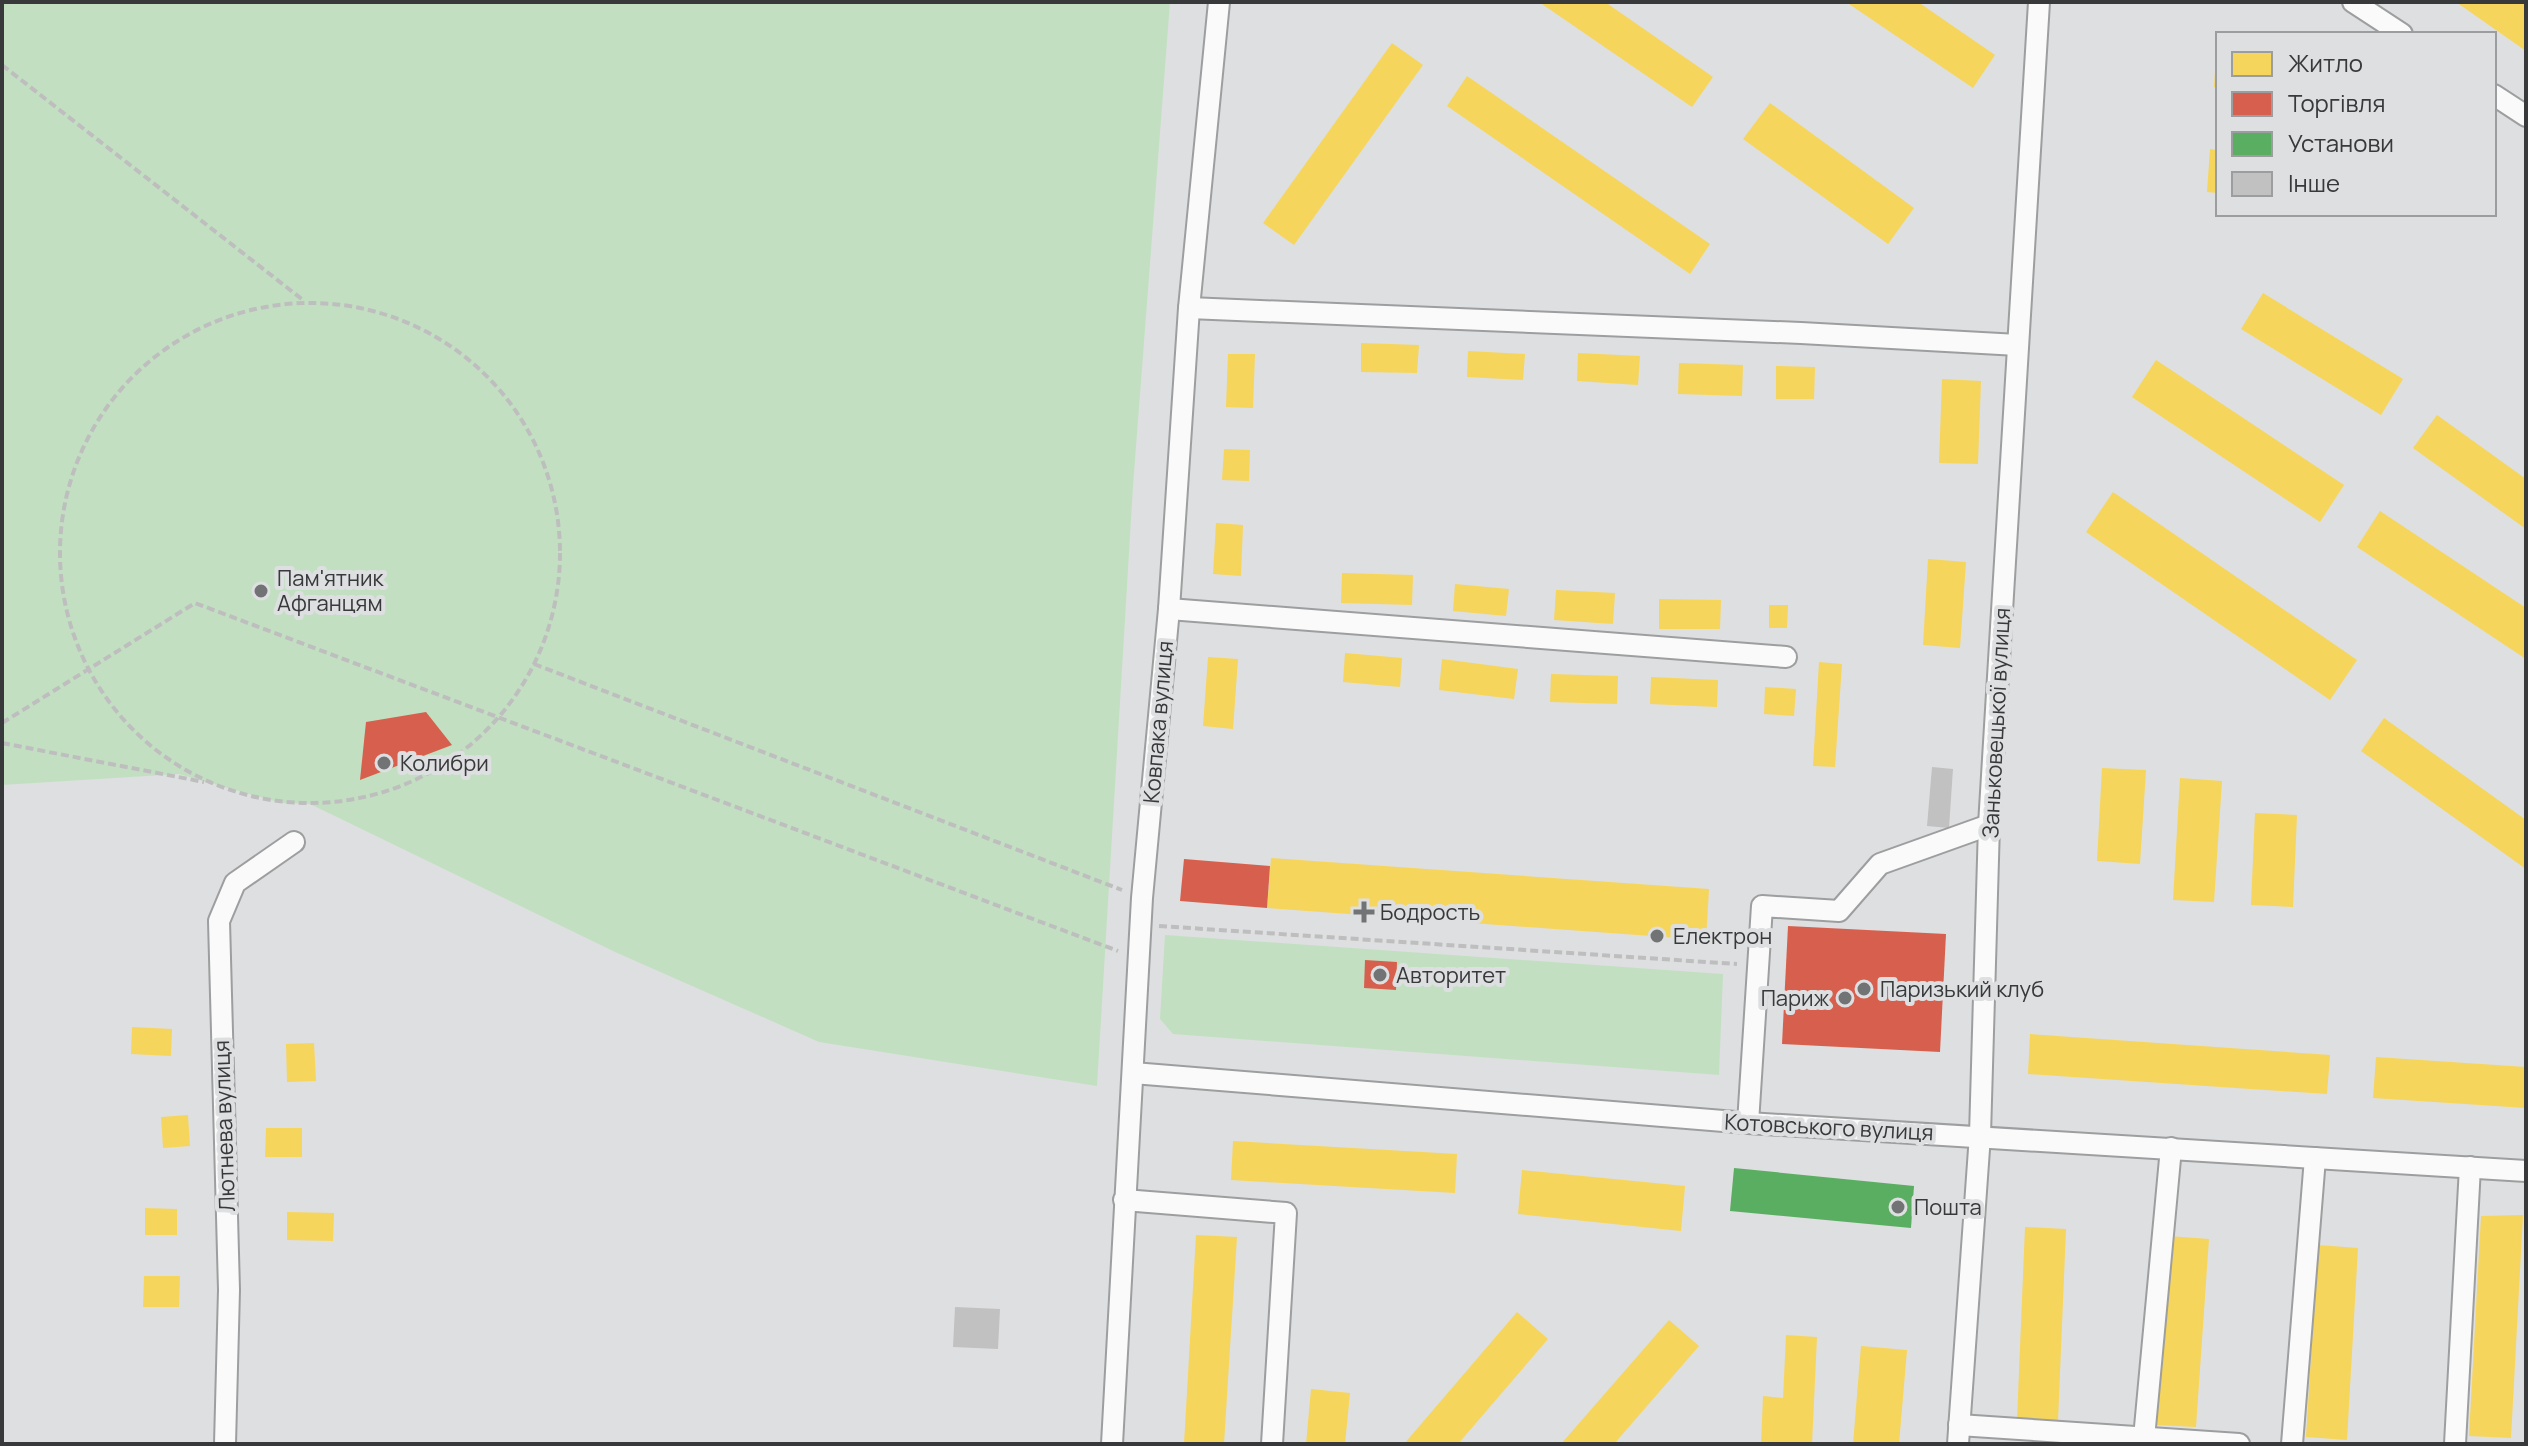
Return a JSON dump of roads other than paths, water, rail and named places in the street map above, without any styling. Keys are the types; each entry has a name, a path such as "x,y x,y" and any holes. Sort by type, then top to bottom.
{"street":[{"name":"Ковпака вулиця","path":"1112,1444 1142,898 1169,609 1189,308 1219,2"},
{"name":"Заньковецької вулиця","path":"1958,1435 1980,1135 1989,825 2039,2"},
{"path":"2353,2 2399,32"},
{"path":"2496,96 2526,116"},
{"path":"1189,308 2018,345"},
{"path":"1169,609 1786,657"},
{"path":"1748,1123 1762,906 1839,911 1880,864 1989,825"},
{"name":"Лютнева вулиця","path":"225,1444 229,1290 219,921 235,883 294,842"},
{"name":"Котовського вулиця","path":"1133,1073 1748,1123 2526,1171"},
{"path":"2144,1438 2171,1148"},
{"path":"2292,1444 2315,1158"},
{"path":"2455,1444 2470,1167"},
{"path":"1124,1200 1286,1213 1272,1444"},
{"path":"1958,1435 2144,1438 2239,1444"}],"place":[{"name":"Пам'ятник Афганцям","path":"261,591"},
{"name":"Колибри","path":"384,763"},
{"name":"Бодрость","path":"1364,912"},
{"name":"Електрон","path":"1657,936"},
{"name":"Авторитет","path":"1380,975"},
{"name":"Паризький клуб","path":"1864,989"},
{"name":"Париж","path":"1845,998"},
{"name":"Пошта","path":"1898,1207"}]}
